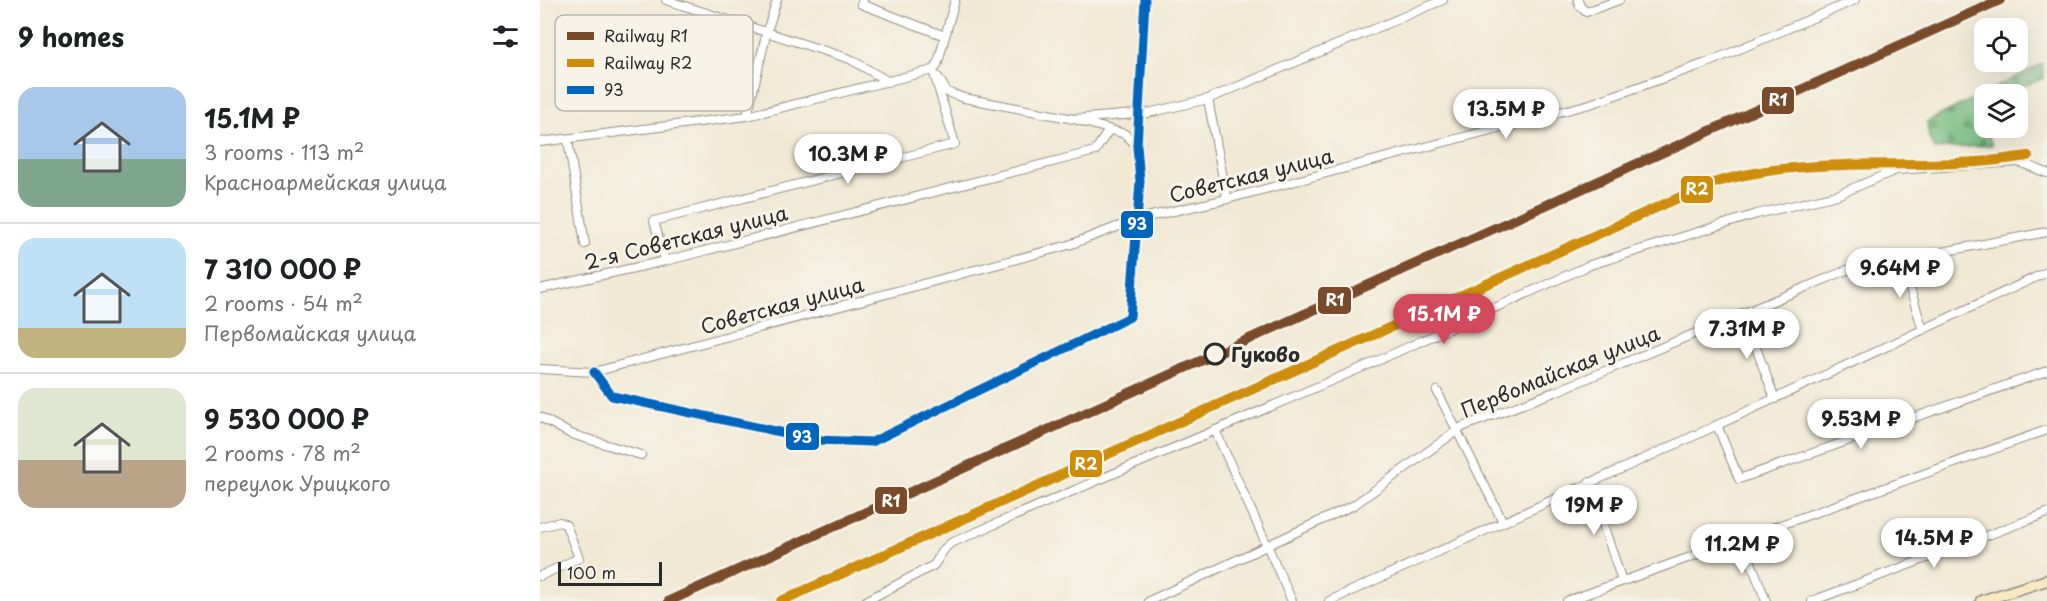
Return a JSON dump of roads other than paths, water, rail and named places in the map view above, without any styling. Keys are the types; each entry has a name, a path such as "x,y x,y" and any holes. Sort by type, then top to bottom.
{"main road":[{"path":"1981,601 2047,580"}],"street":[{"path":"666,0 715,15"},
{"path":"753,90 777,0"},
{"path":"862,0 861,4 945,36"},
{"path":"540,142 747,116 933,70 938,66 955,0"},
{"path":"594,372 612,396 818,440 872,442 1130,317 1140,181 1137,146 1144,0"},
{"path":"1074,119 1139,113 1208,99 1443,0"},
{"path":"1578,0 1586,12 1619,0"},
{"name":"Советская улица","path":"540,369 594,372 1068,245 1138,219 1227,199 1590,104 1709,62 1855,0"},
{"path":"753,27 850,59 890,82"},
{"path":"933,70 947,92 964,98 1074,119 1125,134 1137,146"},
{"path":"665,261 654,221 955,144 933,70"},
{"path":"1208,99 1227,199"},
{"path":"747,116 748,111"},
{"name":"2-я Советская улица","path":"540,289 665,261 1095,151 1109,130"},
{"path":"568,140 585,244"},
{"path":"866,601 934,565 951,543 1379,360 1590,265 1757,214 1837,195 1896,170 2019,162 2047,173"},
{"name":"Первомайская улица","path":"1149,601 1354,504 1457,431 1846,270 2047,232"},
{"path":"1901,260 1923,330"},
{"path":"1329,601 1775,399 2047,272"},
{"path":"1743,313 1775,399"},
{"path":"1717,425 1739,479 2047,371"},
{"path":"1437,390 1503,522"},
{"path":"540,417 571,434 641,455"},
{"path":"1215,430 1292,601"},
{"path":"1567,601 2047,430"},
{"path":"1589,482 1622,581"},
{"path":"1812,601 2047,513"},
{"path":"540,527 560,522 566,525 579,558 540,576"},
{"path":"1742,539 1766,601"}],"rail line":[{"name":"R1","path":"669,601 2000,0"},
{"name":"R2","path":"781,601 1707,185 1740,176 1807,167 1943,164 2028,156"}],"place":[{"name":"Гуково","path":"1215,354"}]}
